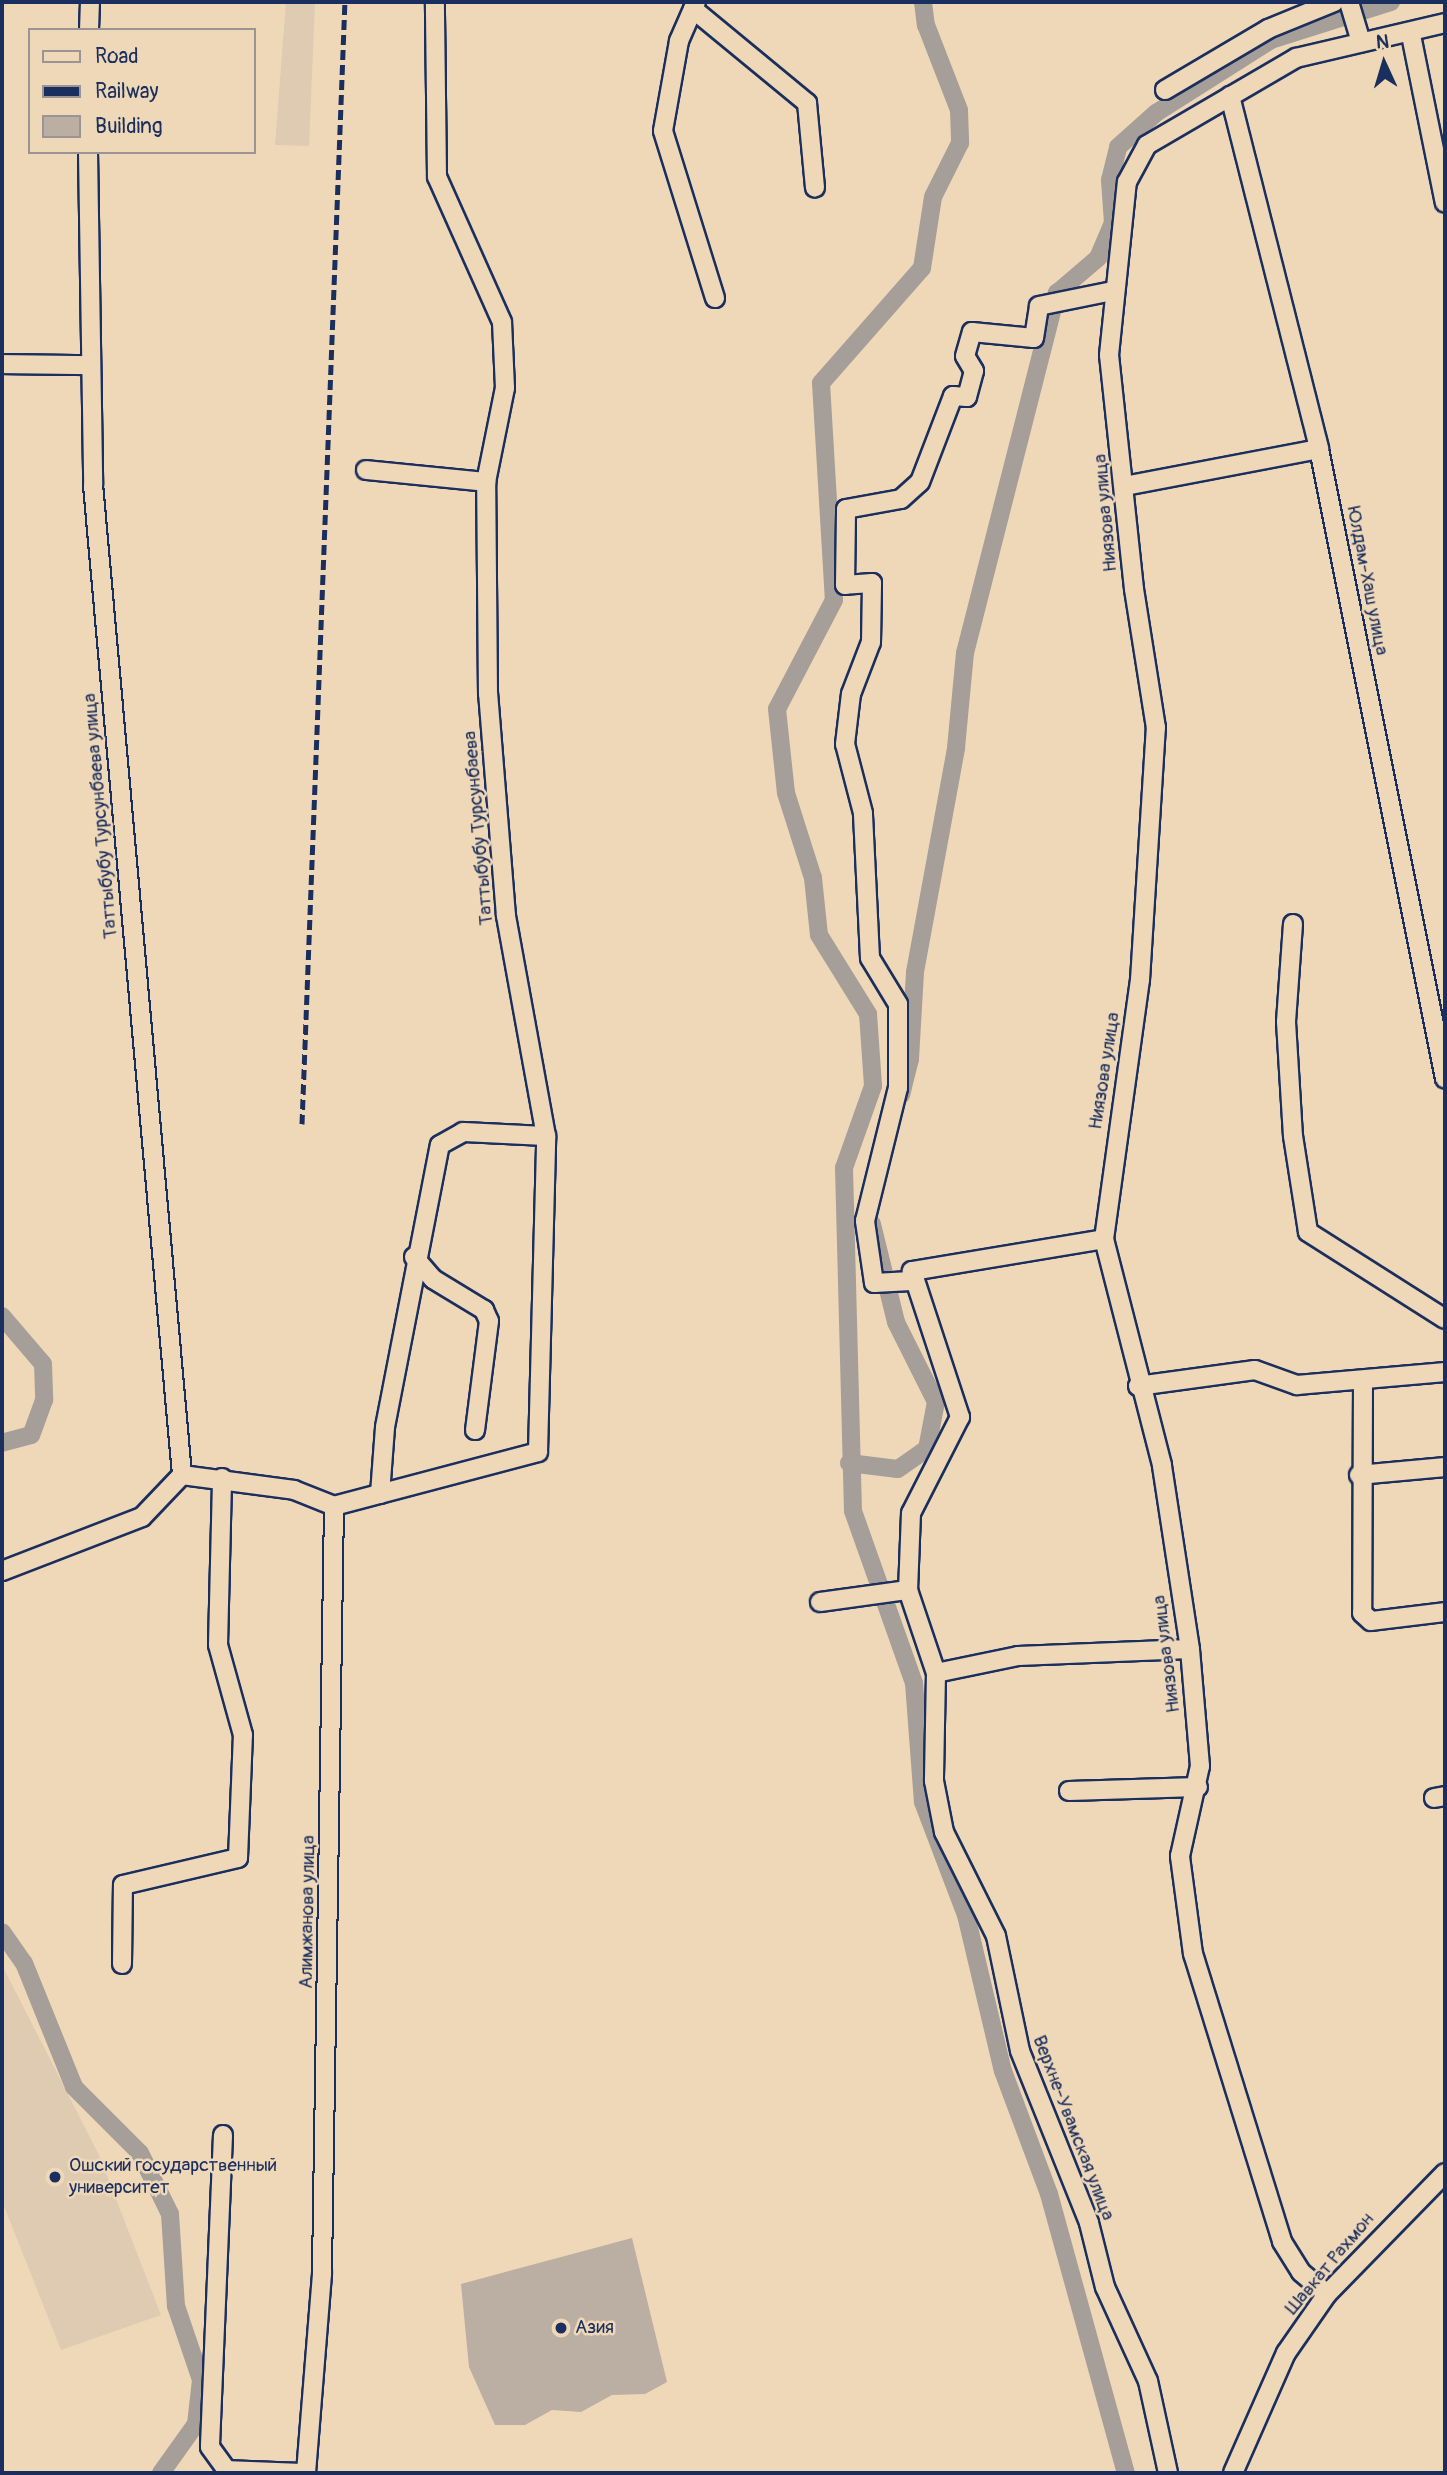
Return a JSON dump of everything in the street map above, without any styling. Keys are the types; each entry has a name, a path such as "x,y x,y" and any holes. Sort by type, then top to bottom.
{"street":[{"path":"89,28 90,2"},
{"name":"Таттыбубу Турсунбаева","path":"334,1506 538,1452 545,1136 506,916 488,694 486,482 505,388 502,322 437,177 435,2"},
{"path":"1164,90 1177,89 1268,29 1344,4 1359,36"},
{"path":"715,298 663,131 679,41 695,6 807,103 815,188"},
{"name":"Ниязова улица","path":"1327,2294 1301,2272 1282,2242 1205,2003 1180,1856 1199,1787 1190,1649 1162,1465 1138,1386 1104,1239 1140,980 1157,728 1109,355 1113,291 1127,182 1147,145 1296,58 1359,36 1411,35 1445,23"},
{"path":"1411,35 1445,203"},
{"name":"Юлдам-Хаш улица","path":"1230,96 1319,449 1445,1079"},
{"name":"Таттыбубу Турсунбаева улица","path":"88,154 86,365 182,1475"},
{"name":"Верхне-Увамская улица","path":"1113,291 1083,301 1039,306 1034,338 972,332 965,356 974,371 967,397 953,396 920,482 901,499 846,509 845,585 872,583 871,631 851,694 845,744 863,813 870,958 898,1004 898,1088 865,1221 874,1283 896,1284 956,1392 960,1417 911,1513 903,1591 936,1673 934,1781 944,1832 996,1936 1020,2051 1089,2223 1105,2287 1148,2381 1168,2473"},
{"path":"2,364 86,365"},
{"path":"1125,486 1319,449"},
{"path":"366,470 486,482"},
{"path":"1293,924 1286,1022 1293,1136 1308,1232 1445,1318"},
{"path":"380,1494 385,1427 400,1366 414,1256 435,1166 450,1136 545,1136"},
{"path":"896,1284 918,1267 1104,1239"},
{"path":"414,1256 433,1279 484,1310 489,1321 475,1430"},
{"path":"1138,1386 1255,1370 1297,1385 1363,1381 1445,1371"},
{"path":"1363,1381 1359,1475 1364,1618 1445,1612"},
{"path":"1359,1475 1445,1467"},
{"path":"2,1571 142,1517 182,1475 222,1478 294,1490 334,1506"},
{"path":"122,1964 123,1885 238,1858 243,1735 218,1645 222,1478"},
{"name":"Алимжанова улица","path":"306,2473 322,2274 334,1506"},
{"path":"820,1602 903,1591"},
{"path":"936,1673 1018,1656 1190,1649"},
{"path":"1069,1791 1199,1787"},
{"path":"223,2135 210,2447 227,2470 306,2473"},
{"name":"Шавкат Рахмон","path":"1233,2473 1286,2353 1327,2294 1445,2174"}],"shaded area":[{"path":"286,2 315,2 309,146 275,145"},
{"name":"Ошский государственный университет","path":"2,1965 99,2155 161,2315 61,2350 2,2201"}],"building":[{"name":"Азия","path":"632,2238 667,2382 645,2394 612,2395 581,2412 552,2410 525,2425 495,2425 469,2367 461,2284"}],"waterway":[{"path":"923,2 926,25 959,110 960,143 933,197 922,268 821,383 834,600 777,709 786,793 813,878 819,935 868,1014 873,1086 844,1168 853,1511 914,1683 923,1802 966,1915 1003,2071 1049,2194 1126,2473"},
{"path":"901,1095 910,1059 915,972 956,748 965,653 1057,293 1098,258 1113,223 1110,180 1118,147 1156,113 1271,40 1391,2"},
{"path":"849,1463 898,1469 927,1449 936,1402 896,1322 872,1224"},
{"path":"2,1316 43,1364 44,1400 31,1435 2,1443"},
{"path":"2,1932 24,1963 74,2087 140,2153 170,2214 176,2306 201,2380 196,2424 161,2473"}],"railway":[{"path":"302,1124 345,2"}],"place":[{"name":"Ошский государственный университет","path":"55,2177"},
{"name":"Азия","path":"561,2328"}]}
